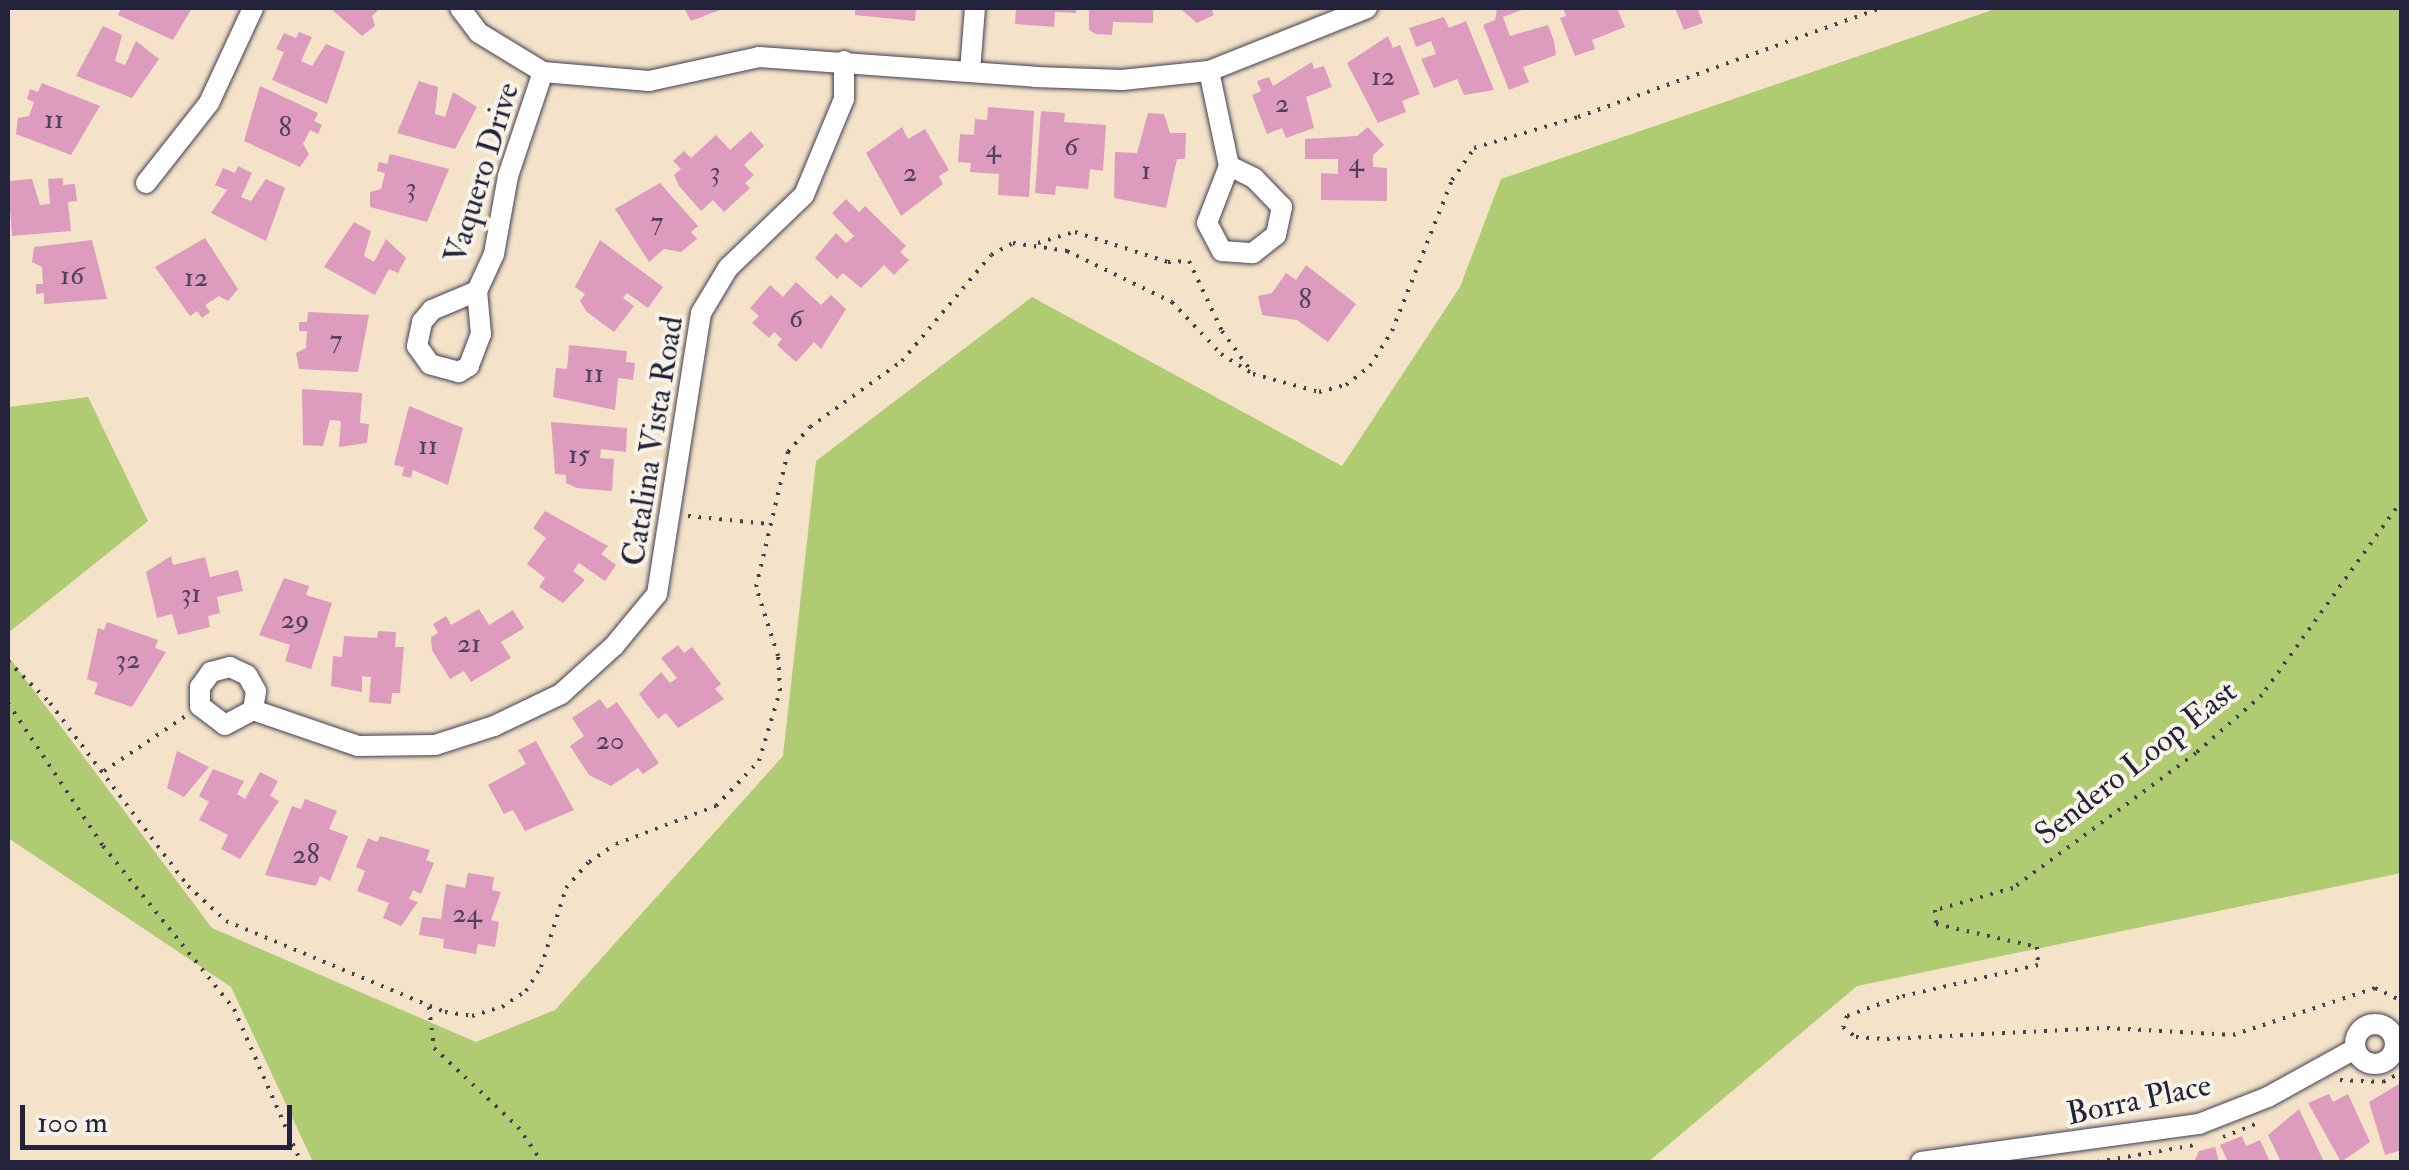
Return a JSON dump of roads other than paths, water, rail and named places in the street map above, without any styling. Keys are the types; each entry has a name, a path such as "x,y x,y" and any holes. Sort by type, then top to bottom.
{"street":[{"path":"146,182 209,103 254,8"},
{"path":"460,8 479,33 544,72 649,81 759,57 1122,80 1209,71 1367,8"},
{"path":"970,71 976,8"},
{"name":"Catalina Vista Road","path":"253,710 256,692 247,674 230,667 211,672 200,687 200,706 225,725 253,710 358,746 435,744 494,726 561,694 614,646 657,594 673,515 701,314 728,268 804,195 844,99 844,61"},
{"path":"1209,71 1229,166"},
{"name":"Vaquero Drive","path":"476,291 494,254 508,176 544,72"},
{"name":"Borra Place","path":"1921,1162 2110,1141 2199,1124 2268,1097 2355,1049"}]}
